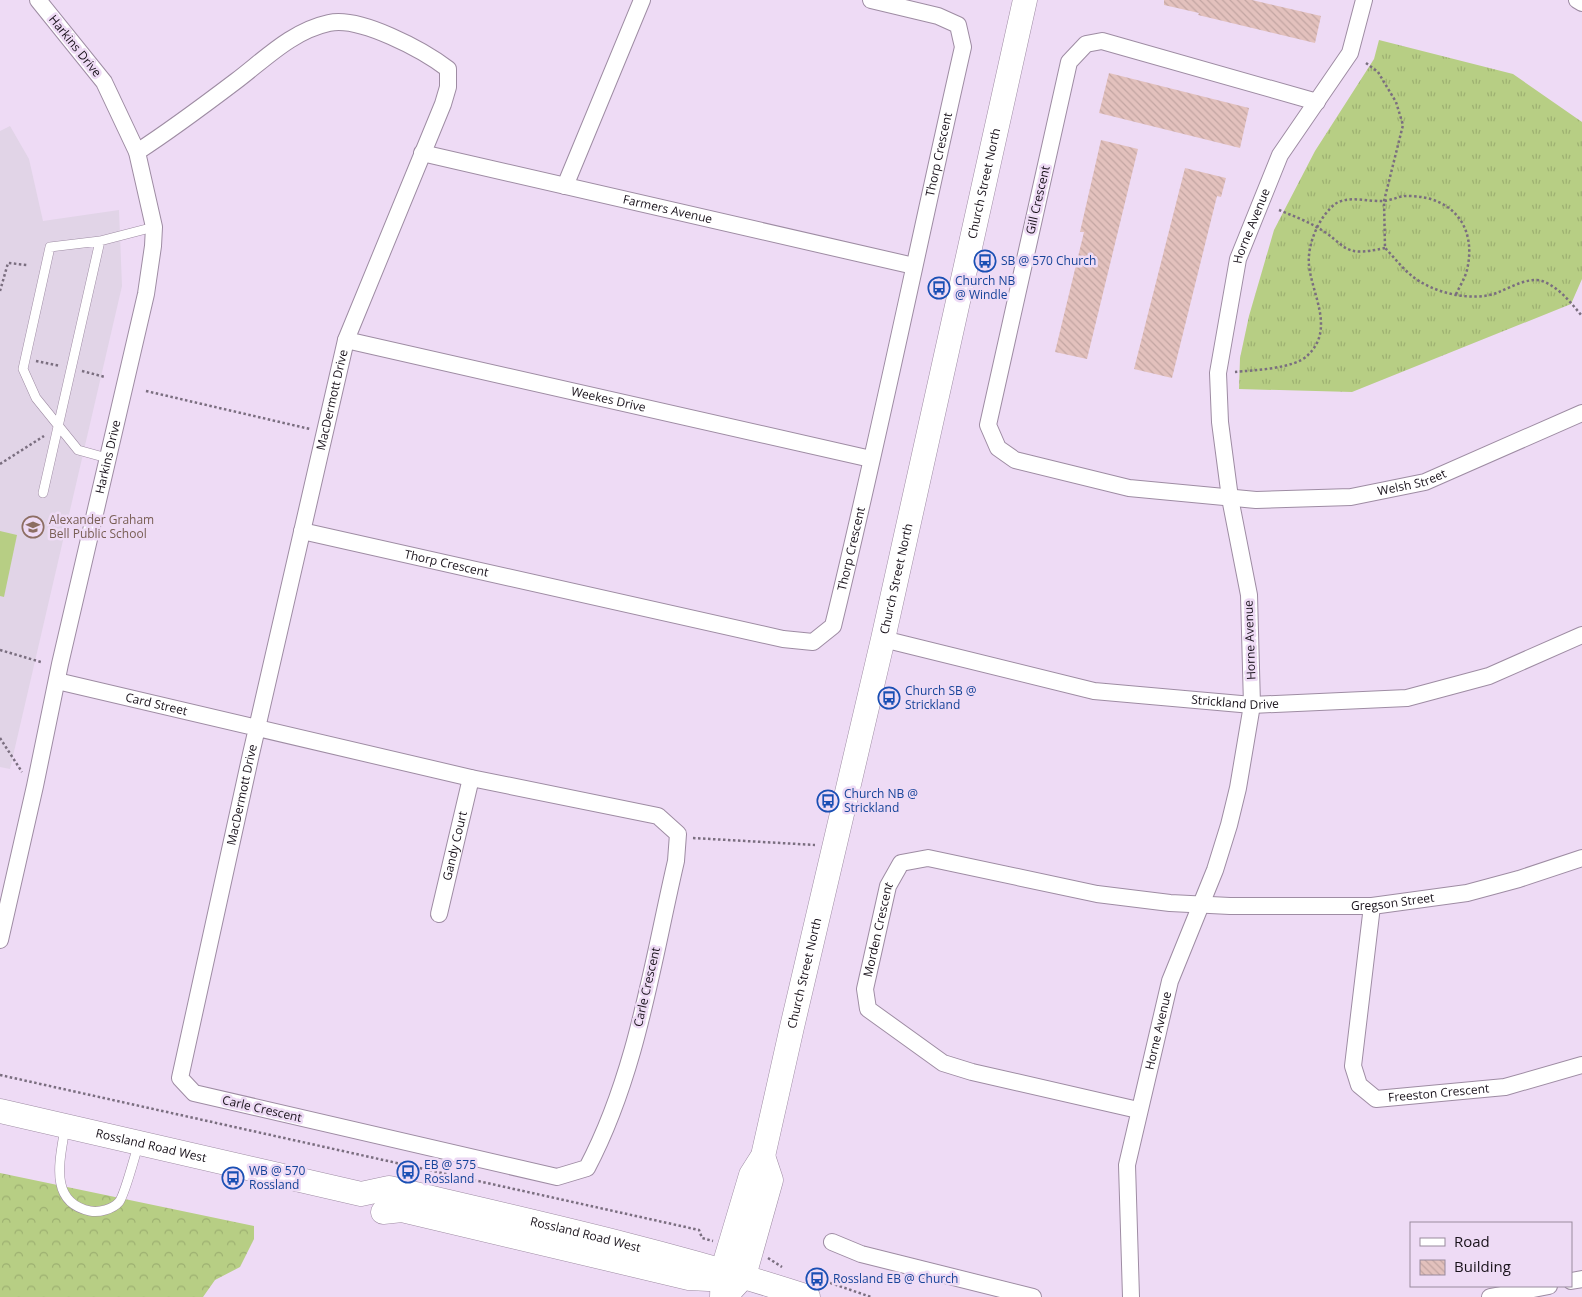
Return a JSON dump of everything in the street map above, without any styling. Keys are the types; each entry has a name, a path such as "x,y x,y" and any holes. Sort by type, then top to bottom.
{"street":[{"name":"Harkins Drive","path":"0,940 6,880 35,786 107,458 146,294 154,246 154,227 137,152 104,82 38,0"},
{"path":"566,186 642,0"},
{"name":"Thorp Crescent","path":"302,531 783,639 813,642 833,626 900,337 963,47 958,25 938,16 871,0"},
{"name":"Church Street North","path":"724,1286 741,1248 751,1175 763,1156 884,639 1025,0"},
{"name":"Horne Avenue","path":"1131,1297 1127,1165 1138,1110 1170,982 1214,870 1229,825 1238,788 1252,705 1249,594 1230,498 1220,422 1218,373 1238,260 1280,154 1350,53 1364,0"},
{"path":"1578,0 1582,3"},
{"name":"MacDermott Drive","path":"137,152 178,126 297,34 330,22 364,26 424,52 448,69 448,87 443,104 346,340 257,728 180,1078 194,1093"},
{"name":"Gill Crescent","path":"1230,498 1129,488 1015,460 998,448 988,425 995,392 1069,62 1086,44 1102,41 1317,102"},
{"name":"Farmers Avenue","path":"422,153 914,266"},
{"name":"Weekes Drive","path":"346,340 871,459"},
{"name":"Welsh Street","path":"1230,498 1256,500 1351,497 1416,484 1582,413"},
{"name":"Strickland Drive","path":"884,639 1094,691 1252,705 1407,698 1489,676 1582,635"},
{"name":"Card Street","path":"57,680 257,728"},
{"path":"257,728 471,778 658,816 678,834"},
{"name":"Gandy Court","path":"439,914 471,778"},
{"name":"Carle Crescent","path":"194,1093 557,1177 586,1168 604,1135 620,1092 633,1046 676,861 678,834"},
{"name":"Morden Crescent","path":"1138,1110 972,1072 943,1062 868,1008 864,989 888,886 901,863 928,858 1097,894 1200,905"},
{"name":"Gregson Street","path":"1200,905 1372,906 1467,893 1519,879 1582,858"},
{"name":"Freeston Crescent","path":"1372,906 1353,1066 1359,1085 1376,1099 1505,1087 1582,1065"},
{"name":"Rossland Road West","path":"0,1112 361,1194 389,1188 655,1251 724,1286"},
{"name":"Rossland Road West","path":"361,1194 383,1212 724,1286 808,1286"},
{"path":"832,1242 861,1254 1033,1297"},
{"path":"1490,1297 1544,1287"}],"lane":[{"path":"107,458 78,450 36,398 24,369 50,247 100,241 154,227"},
{"path":"44,492 100,241"},
{"path":"65,1126 58,1179 63,1193 73,1204 91,1211 107,1210 120,1202 139,1143"}],"path":[{"path":"1366,63 1378,72 1396,102 1403,125 1384,201 1385,248 1412,277 1440,292 1477,297 1496,294 1523,282 1541,281 1560,291 1582,316"},
{"path":"1235,372 1277,368 1308,356 1320,335 1320,314 1308,263 1316,226 1336,203 1355,199 1384,201 1408,196 1441,201 1454,211 1464,225 1470,248 1467,271 1456,294"},
{"path":"1279,210 1316,226 1348,251 1363,253 1385,248"},
{"path":"0,291 8,263 27,265"},
{"path":"146,391 324,431"},
{"path":"0,464 45,435"},
{"path":"0,650 41,662"},
{"path":"0,738 17,767 35,786"},
{"path":"678,834 699,839 816,845"},
{"path":"0,1074 699,1230 702,1238 741,1248 790,1269"},
{"path":"808,1286 871,1297"}],"shaded area":[{"name":"Alexander Graham Bell Public School","path":"10,126 29,159 43,221 119,210 122,286 10,769 0,767 0,131"}],"green space":[{"path":"1379,40 1513,74 1582,122 1582,279 1571,304 1352,392 1239,389 1240,358 1249,316 1274,230 1315,151 1374,59"},
{"path":"0,531 17,535 4,597 0,596"},
{"path":"0,1173 254,1226 254,1239 240,1267 215,1280 203,1297 0,1297"}],"building":[{"path":"1164,0 1252,0 1321,16 1315,43 1198,15 1199,13 1164,5"},
{"path":"1109,73 1249,108 1240,148 1099,113"},
{"path":"1101,140 1138,149 1087,359 1055,352 1084,232 1080,232"},
{"path":"1185,168 1226,178 1221,197 1217,196 1172,378 1134,369"}],"place":[{"name":"SB @ 570 Church","path":"985,261"},
{"name":"Church NB @ Windle","path":"939,288"},
{"name":"Alexander Graham Bell Public School","path":"33,527"},
{"name":"Church SB @ Strickland","path":"889,698"},
{"name":"Church NB @ Strickland","path":"828,801"},
{"name":"EB @ 575 Rossland","path":"408,1172"},
{"name":"WB @ 570 Rossland","path":"233,1178"},
{"name":"Rossland EB @ Church","path":"817,1279"}]}
